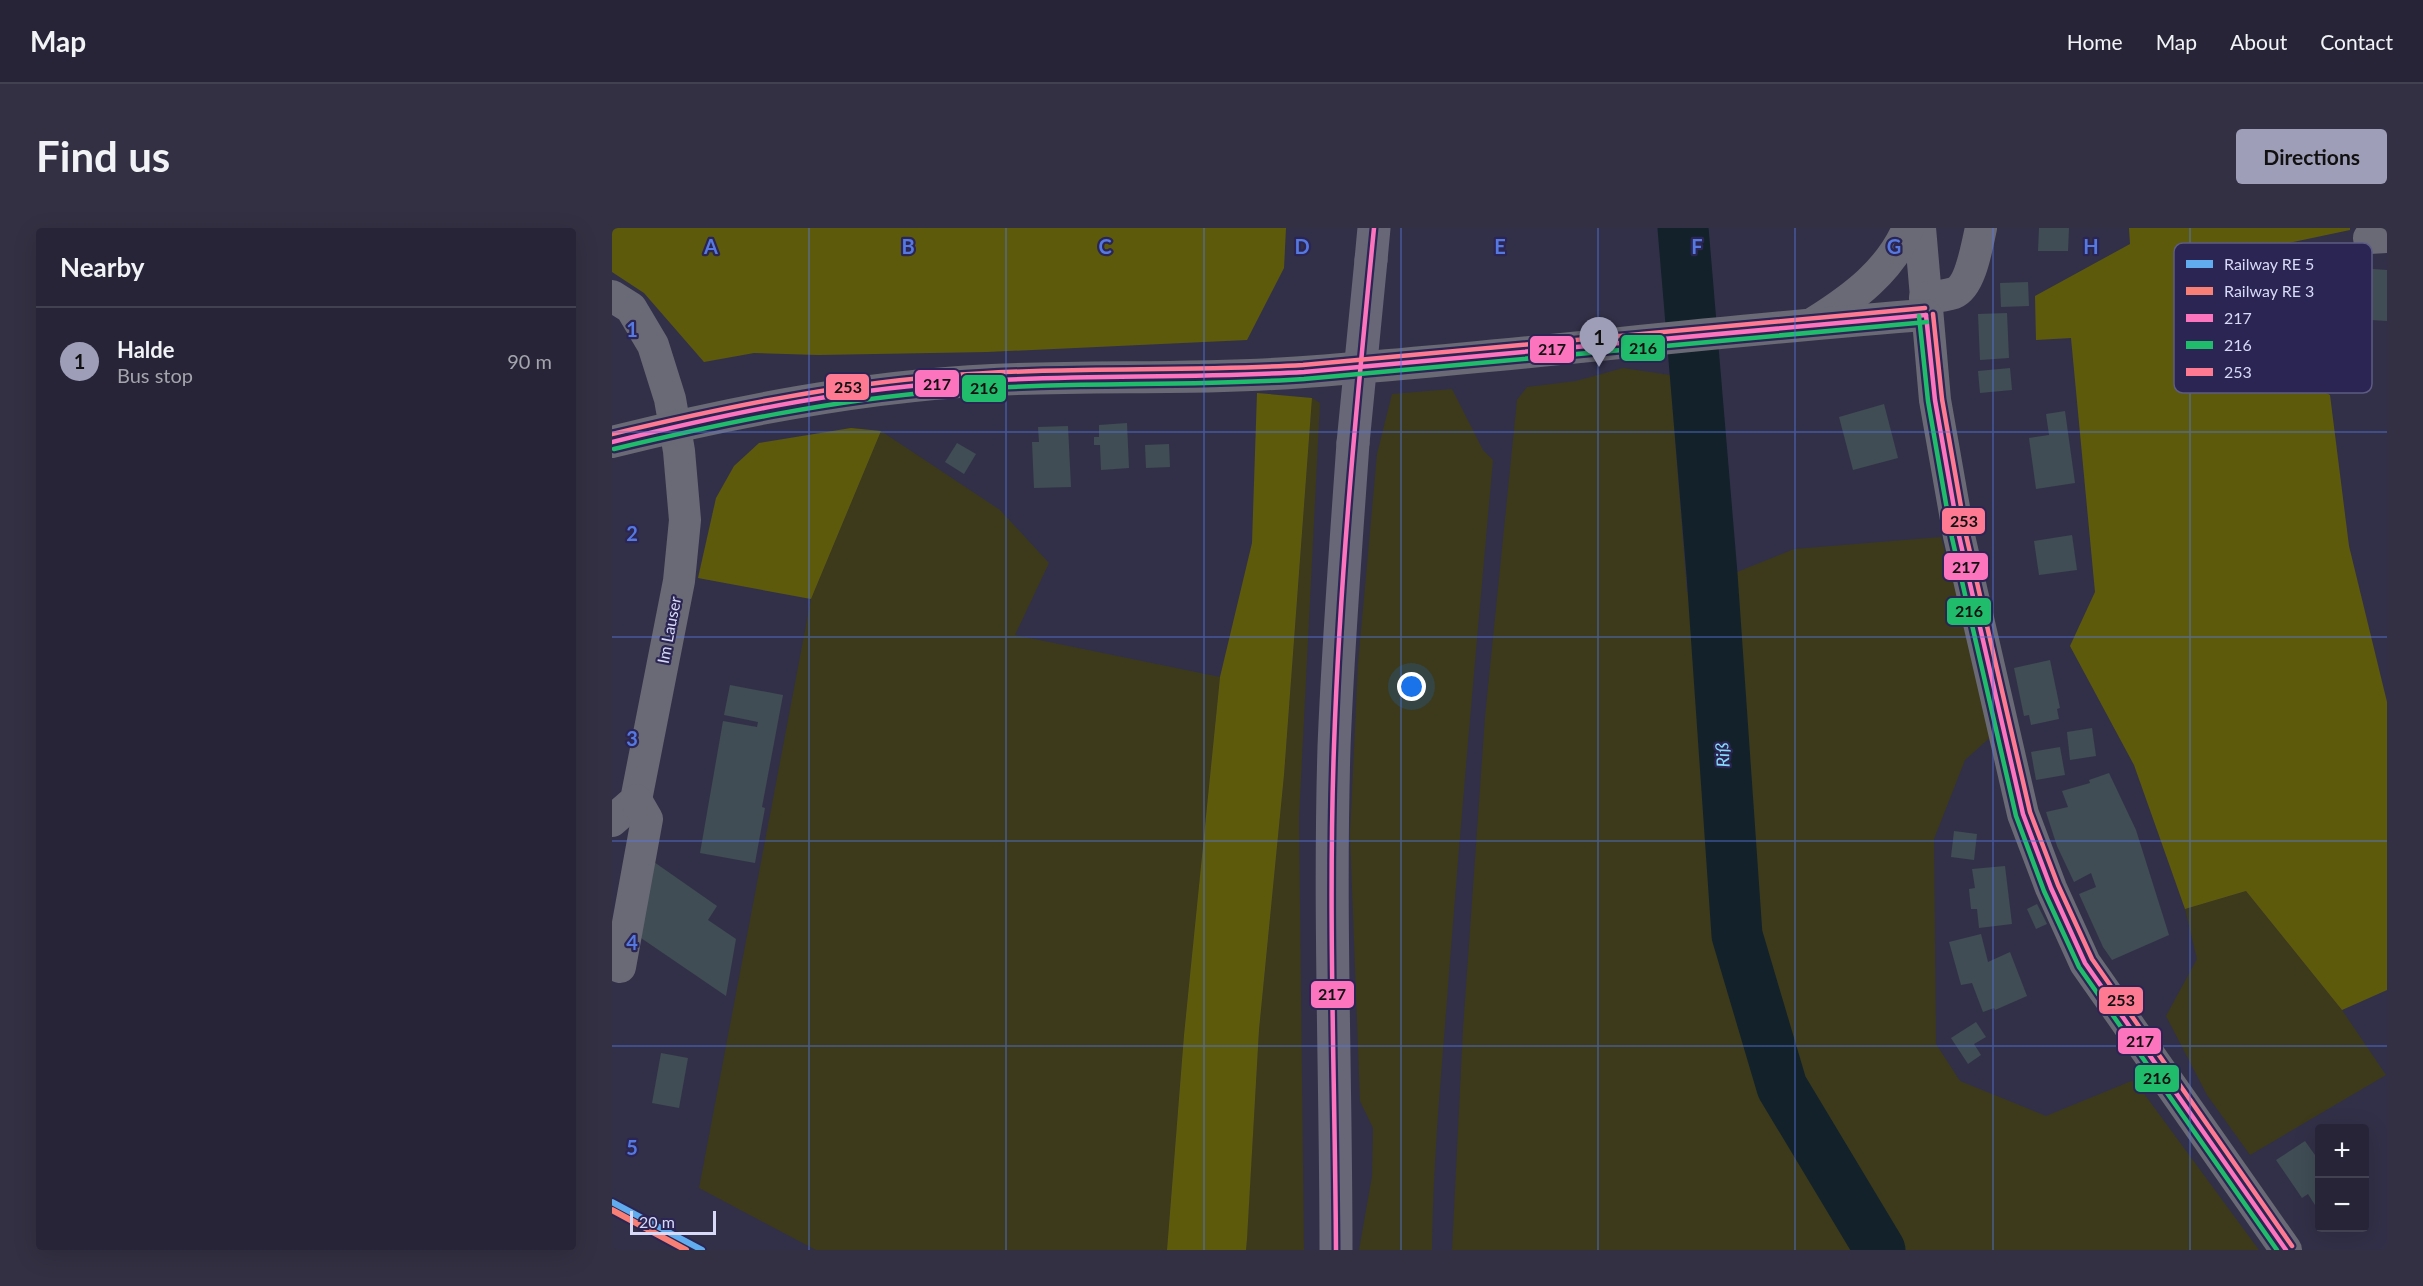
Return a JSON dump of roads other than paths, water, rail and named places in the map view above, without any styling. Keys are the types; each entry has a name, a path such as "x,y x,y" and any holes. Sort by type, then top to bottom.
{"highway":[{"path":"1336,1250 1332,866 1334,747 1353,443 1373,244"}],"street":[{"path":"1813,323 1850,300 1876,276 1908,228"},
{"path":"1920,228 1935,400 1959,536 2024,814 2050,888 2085,963 2286,1250"},
{"path":"612,442 839,397 990,380 1302,372 1813,323 1926,307 1961,289 1968,276 1981,228"},
{"name":"Im Lauser","path":"612,296 631,308 653,345 668,389 682,479 685,520 679,581 636,800"},
{"path":"612,821 636,800 647,819 620,967"}],"waterway":[{"name":"Riß","path":"1683,228 1712,574 1737,935 1782,1087 1880,1250"}],"place":[{"name":"Halde","path":"1599,367"}]}
